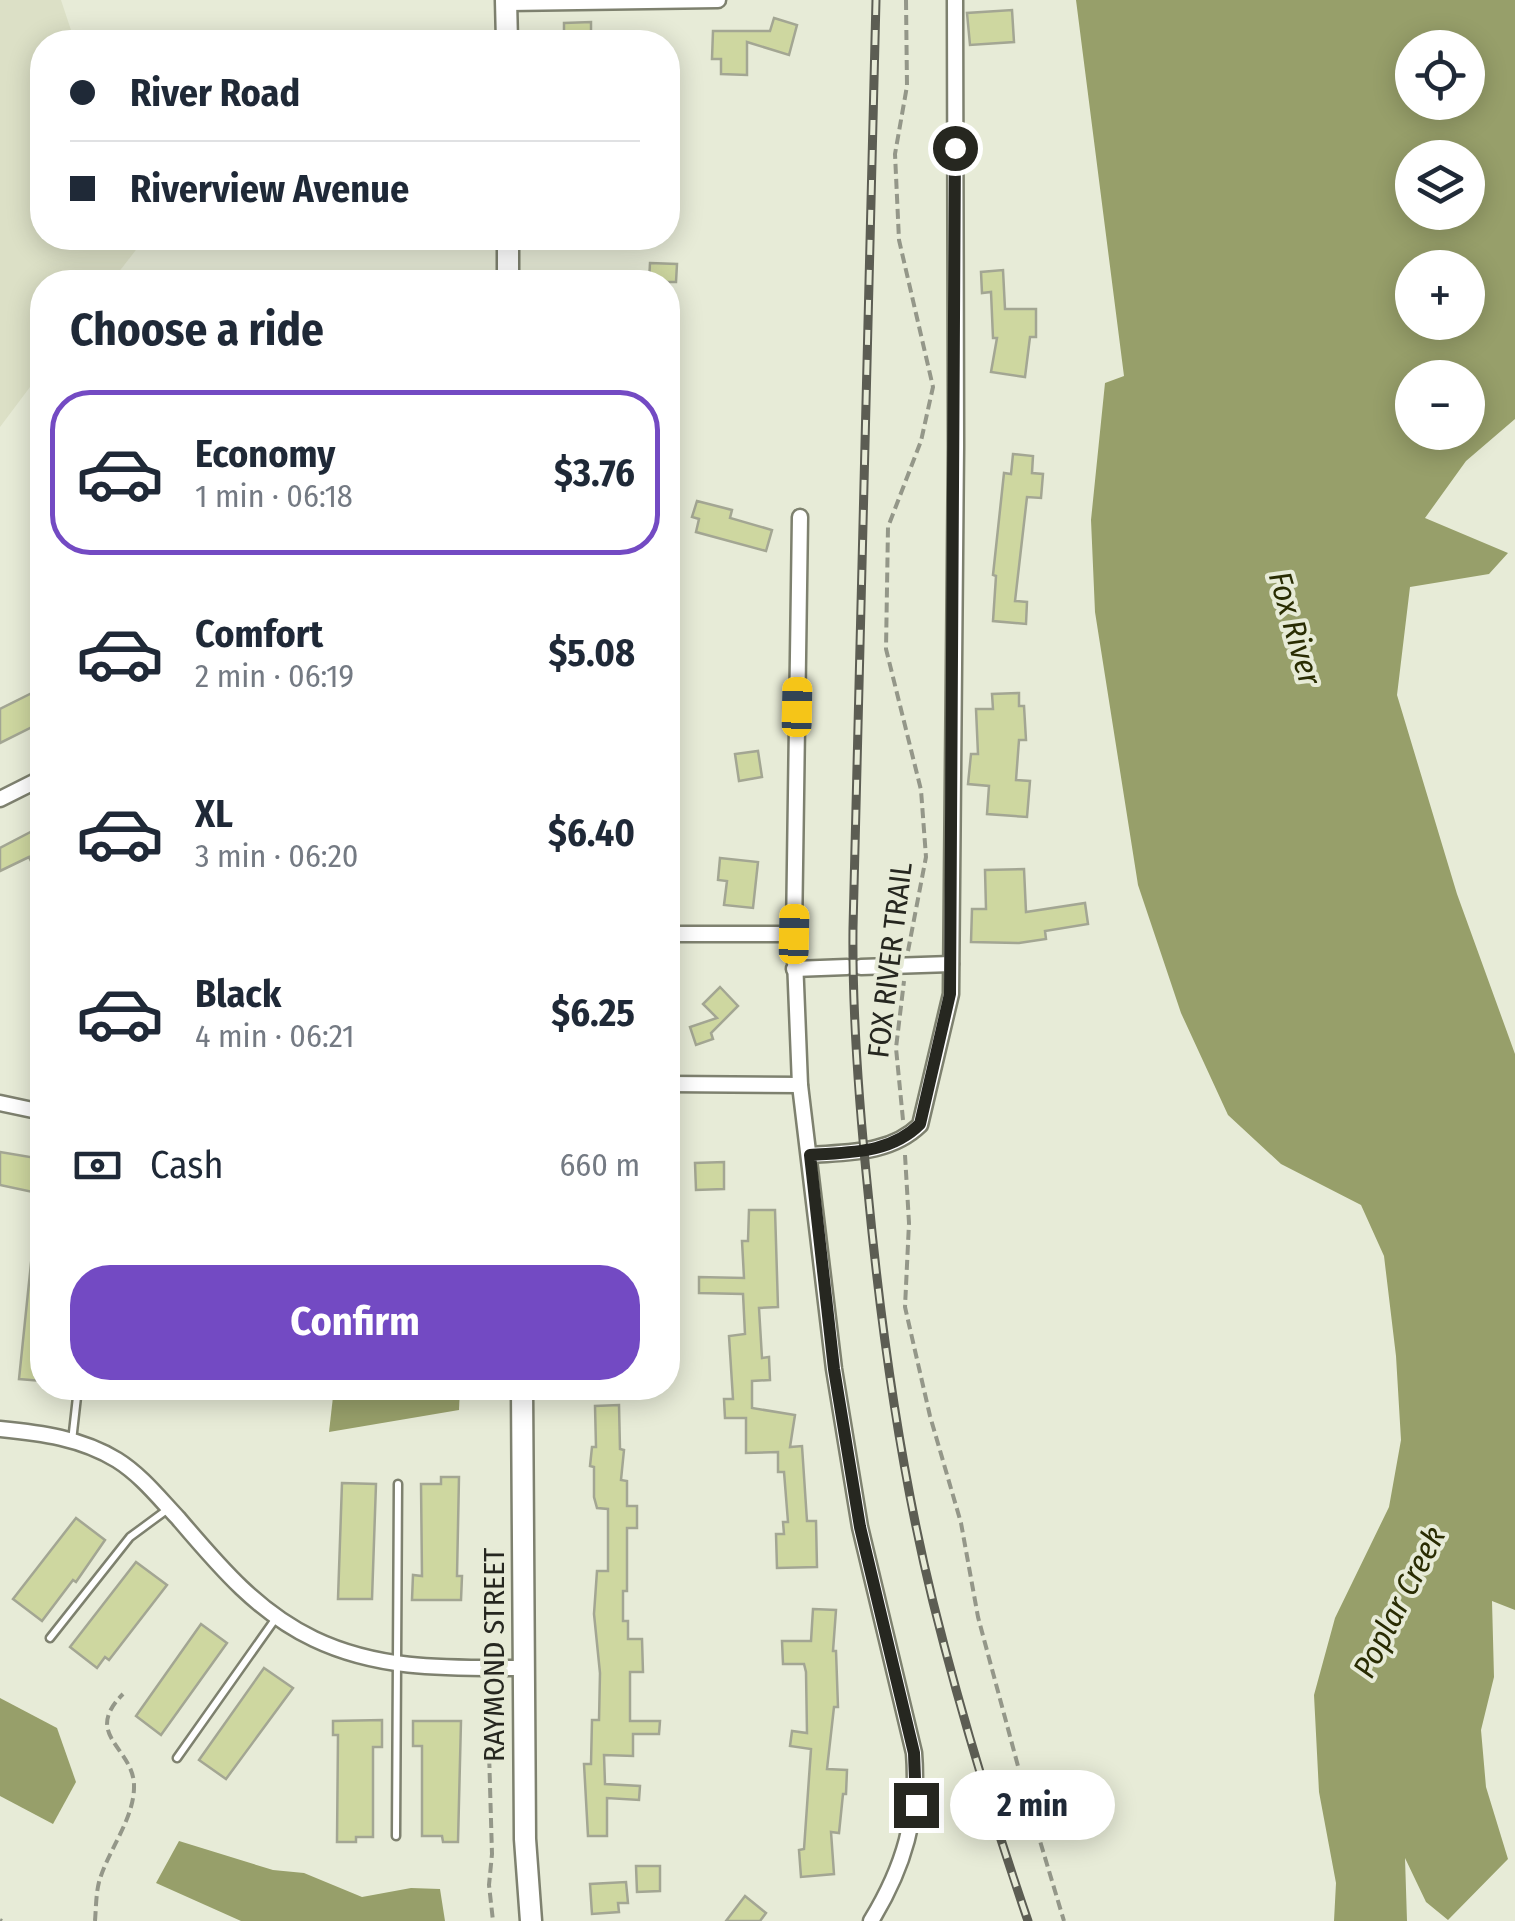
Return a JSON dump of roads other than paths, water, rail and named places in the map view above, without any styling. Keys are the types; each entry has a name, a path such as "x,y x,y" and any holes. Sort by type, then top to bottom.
{"street":[{"path":"506,30 506,2 718,0"},
{"path":"810,1155 864,1151 904,1140 920,1124 950,994 956,446 954,0"},
{"path":"800,518 794,934 800,1084 828,1332 857,1507 914,1753 917,1788 902,1862 871,1921"},
{"path":"0,798 30,784"},
{"path":"680,934 794,934"},
{"path":"794,968 951,964"},
{"path":"680,1084 800,1084"},
{"path":"0,1103 30,1109"},
{"name":"RAYMOND STREET","path":"522,1400 526,1881 530,1921"},
{"path":"0,1429 72,1440 106,1454 132,1471 235,1584 277,1617 336,1649 397,1664 439,1669 524,1668"}],"lane":[{"path":"72,1440 77,1400"},
{"path":"396,1836 398,1484"},
{"path":"50,1638 130,1537 169,1508"},
{"path":"177,1758 277,1617"}],"water":[{"path":"1076,0 1515,0 1515,419 1485,445 1485,360 1395,360 1395,450 1479,450 1466,461 1425,518 1508,553 1489,574 1410,587 1397,695 1457,894 1515,1054 1515,1610 1492,1601 1494,1677 1481,1730 1486,1787 1508,1859 1448,1920 1426,1902 1405,1858 1407,1921 1334,1921 1336,1883 1319,1792 1314,1695 1335,1618 1389,1507 1401,1440 1384,1256 1361,1205 1281,1164 1228,1115 1181,1013 1138,885 1095,612 1091,520 1105,383 1124,376"},
{"path":"333,1400 459,1400 459,1410 329,1432"},
{"path":"0,1698 57,1728 76,1782 53,1824 0,1796"},
{"path":"179,1841 273,1870 304,1873 362,1897 411,1888 440,1889 445,1921 241,1921 156,1883"}],"railway":[{"path":"876,0 853,928 859,1093 879,1295 911,1501 954,1683 1028,1921"}],"water label":[{"name":"Fox River","path":"1295,628"},
{"name":"Poplar Creek","path":"1399,1602"}]}
